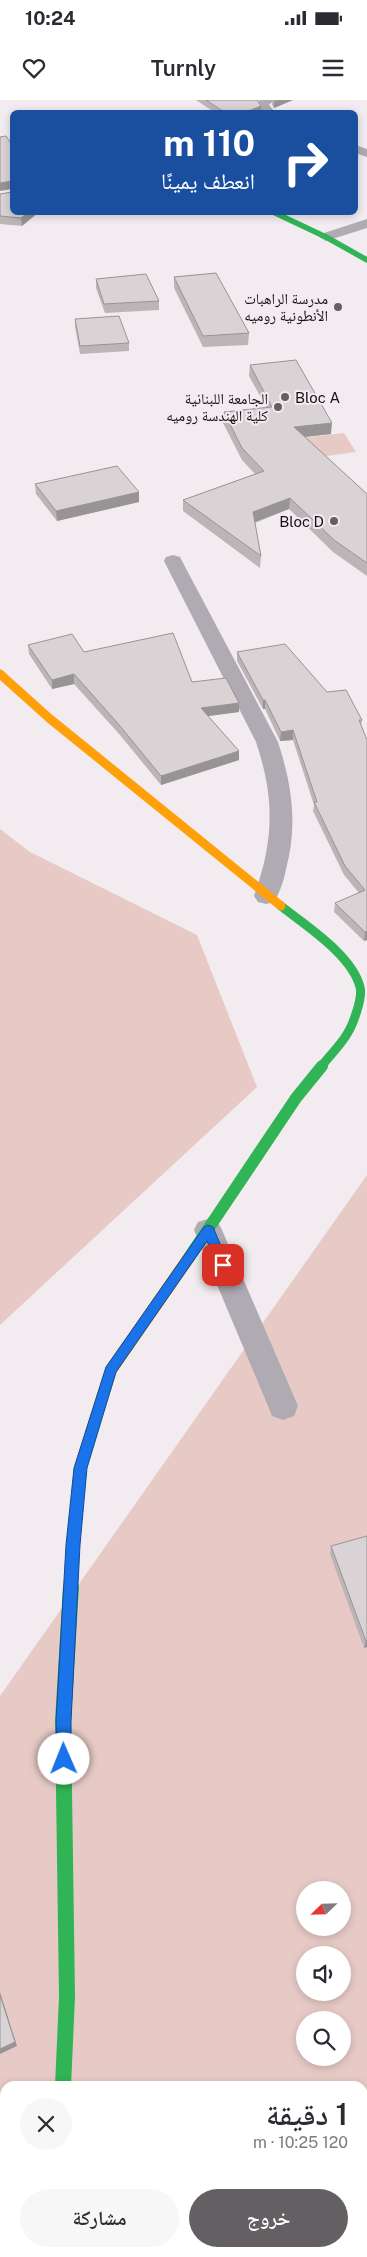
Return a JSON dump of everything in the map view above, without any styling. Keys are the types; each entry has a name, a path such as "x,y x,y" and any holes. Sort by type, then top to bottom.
{"street":[{"path":"266,110 263,104 268,100"},
{"path":"278,215 326,237 367,260"},
{"path":"326,237 367,223"},
{"path":"173,561 267,742 276,765 283,822 282,841 278,864 266,896"},
{"path":"0,674 49,718 330,946 350,966 361,988 358,1007 348,1033 296,1098 111,1370 80,1468 74,1525 63,1721 67,1997 63,2081"},
{"path":"208,1230 283,1406"}],"shaded area":[{"path":"344,433 356,452 261,465 250,444"},
{"path":"0,829 30,852 197,935 257,1087 0,1325"},
{"path":"367,1175 367,2081 0,2081 0,1696"}],"building":[{"path":"206,100 257,100 261,106 251,110 221,110"},
{"path":"6,136 10,142 10,181 0,183 0,137"},
{"path":"10,192 10,215 25,215 21,218 0,216 0,194"},
{"path":"216,273 249,333 203,336 174,277"},
{"path":"146,274 159,301 104,304 96,279"},
{"path":"119,316 129,343 80,346 75,319"},
{"path":"296,360 332,423 294,427 367,494 367,563 334,540 290,498 253,512 261,556 183,500 264,471 242,448 224,412 272,407 250,365"},
{"path":"117,466 139,492 56,511 35,484"},
{"path":"173,633 192,682 226,678 239,703 201,708 239,751 161,776 74,674 52,680 28,645 72,634 84,652"},
{"path":"285,644 327,692 346,690 362,720 359,720 367,740 367,931 365,932 335,903 365,890 345,866 314,802 317,802 293,730 281,732 237,652"},
{"path":"367,1536 367,1640 366,1641 331,1546"},
{"path":"0,1995 15,2042 0,2049"}],"traffic: fast":[{"path":"279,215 326,237 367,260"},
{"path":"188,1259 296,1098 348,1033 358,1007 361,988 350,966 330,946 281,906"},
{"path":"63,2081 67,1997 63,1721 74,1531"}],"traffic: slow":[{"path":"0,674 49,718 281,906"},
{"path":"74,1531 80,1468 111,1370 188,1259"}],"place":[{"name":"مدرسة الراهبات الأنطونية روميه","path":"338,307"},
{"name":"Bloc A","path":"285,397"},
{"name":"الجامعة اللبنانية كلية الهندسة روميه","path":"278,407"},
{"name":"Bloc D","path":"334,521"}],"route":[{"path":"64,1759 63,1721 74,1525 80,1468 111,1370 208,1230 223,1265"}]}
